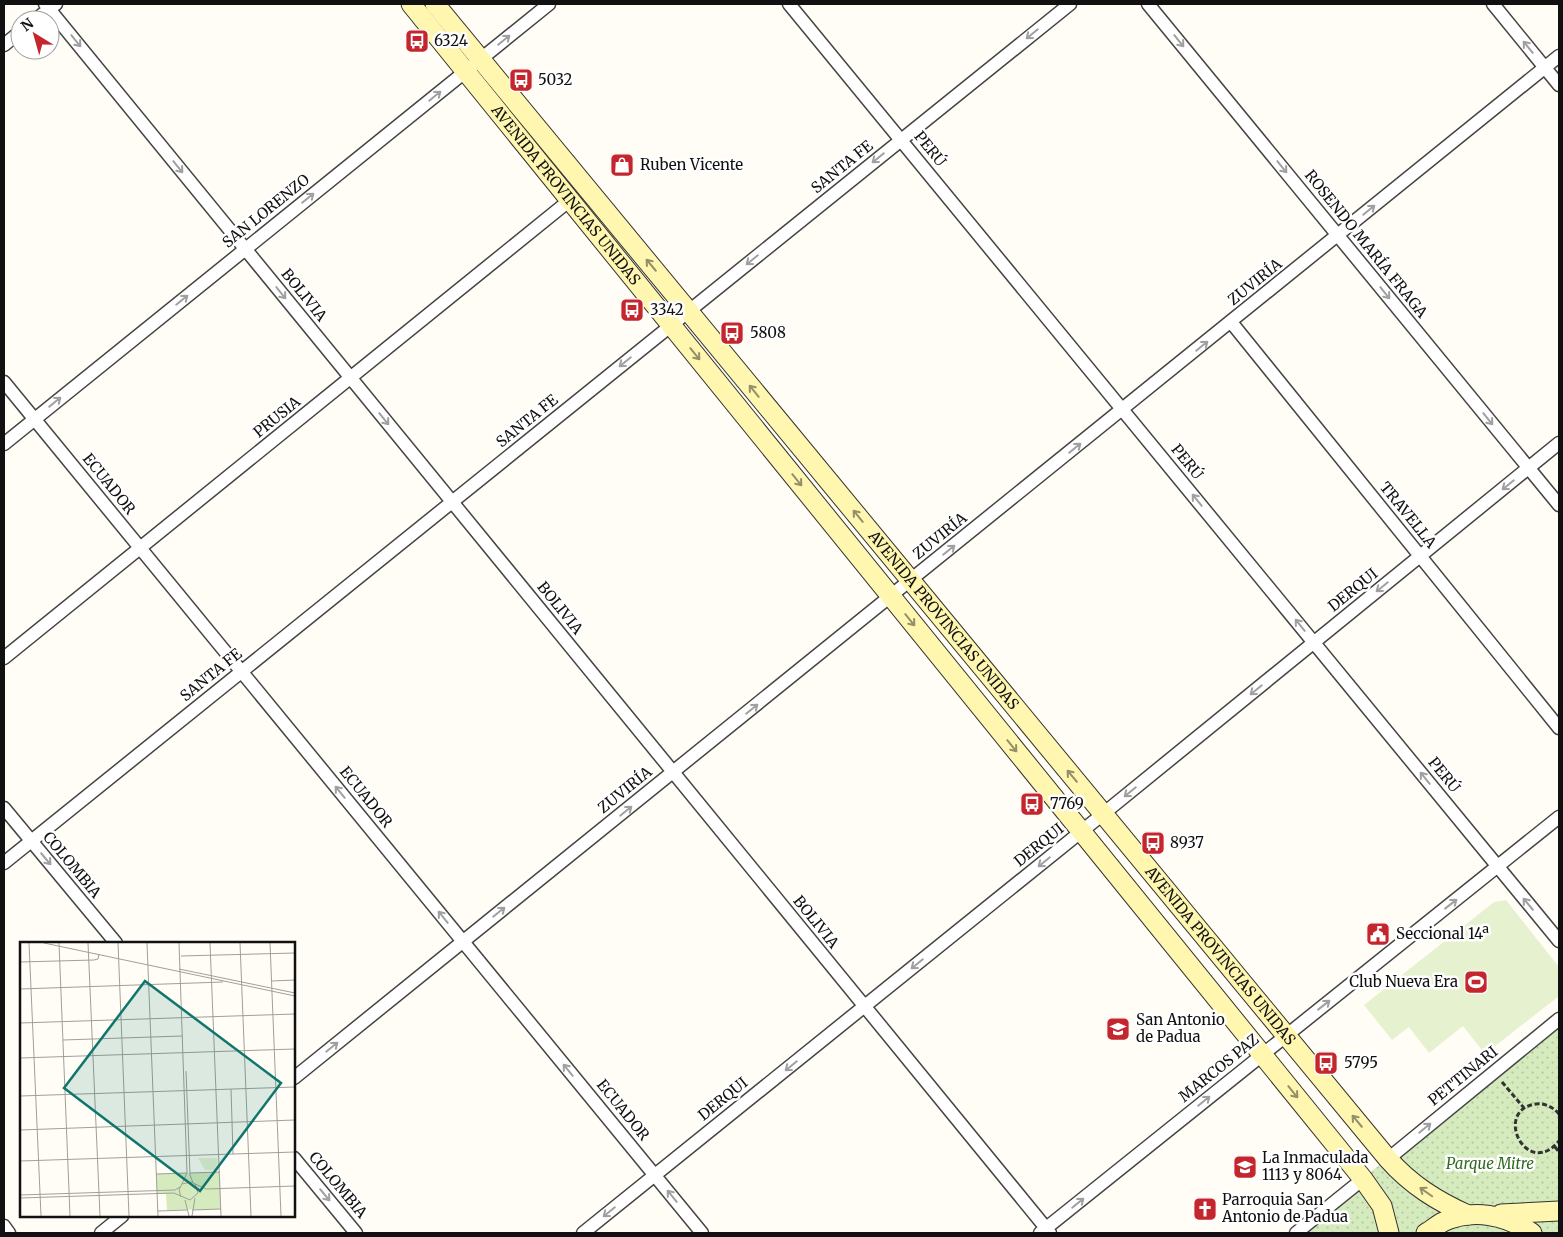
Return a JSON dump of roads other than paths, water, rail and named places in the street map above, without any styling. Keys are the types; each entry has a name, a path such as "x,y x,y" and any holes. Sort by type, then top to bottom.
{"main road":[{"name":"AVENIDA PROVINCIAS UNIDAS","path":"411,4 1363,1179 1382,1206 1390,1233"},
{"name":"AVENIDA PROVINCIAS UNIDAS","path":"435,4 1402,1176 1439,1202 1468,1215"},
{"path":"1426,1233 1443,1222 1468,1215 1559,1212"},
{"path":"1492,1215 1518,1223 1532,1233"}],"street":[{"name":"SAN LORENZO","path":"4,444 549,4"},
{"name":"PERÚ","path":"789,4 1559,942"},
{"name":"SANTA FE","path":"4,863 1070,4"},
{"name":"ROSENDO MARÍA FRAGA","path":"1148,4 1559,505"},
{"path":"1493,4 1559,85"},
{"name":"BOLIVIA","path":"50,5 245,249 865,1007 1045,1232"},
{"name":"ZUVIRÍA","path":"295,1077 1559,56"},
{"name":"PRUSIA","path":"4,658 570,200"},
{"name":"TRAVELLA","path":"1231,322 1559,728"},
{"name":"ECUADOR","path":"4,382 702,1233"},
{"name":"DERQUI","path":"583,1233 1082,832 1559,443"},
{"name":"COLOMBIA","path":"4,808 115,942"},
{"name":"MARCOS PAZ","path":"1045,1232 1285,1035 1559,817"},
{"name":"PETTINARI","path":"1388,1158 1559,1019"},
{"name":"COLOMBIA","path":"295,1159 356,1233"},
{"path":"1296,1233 1363,1179"},
{"path":"101,1233 121,1217"},
{"path":"4,1226 9,1233"}],"place":[{"name":"6324","path":"417,41"},
{"name":"5032","path":"521,80"},
{"name":"Ruben Vicente","path":"622,165"},
{"name":"3342","path":"632,310"},
{"name":"5808","path":"732,333"},
{"name":"7769","path":"1032,804"},
{"name":"8937","path":"1153,843"},
{"name":"Seccional 14ª","path":"1378,934"},
{"name":"Club Nueva Era","path":"1476,982"},
{"name":"San Antonio de Padua","path":"1118,1029"},
{"name":"5795","path":"1326,1063"},
{"name":"La Inmaculada 1113 y 8064","path":"1245,1167"},
{"name":"Parroquia San Antonio de Padua","path":"1205,1209"}],"park label":[{"name":"Parque Mitre","path":"1490,1164"}]}
